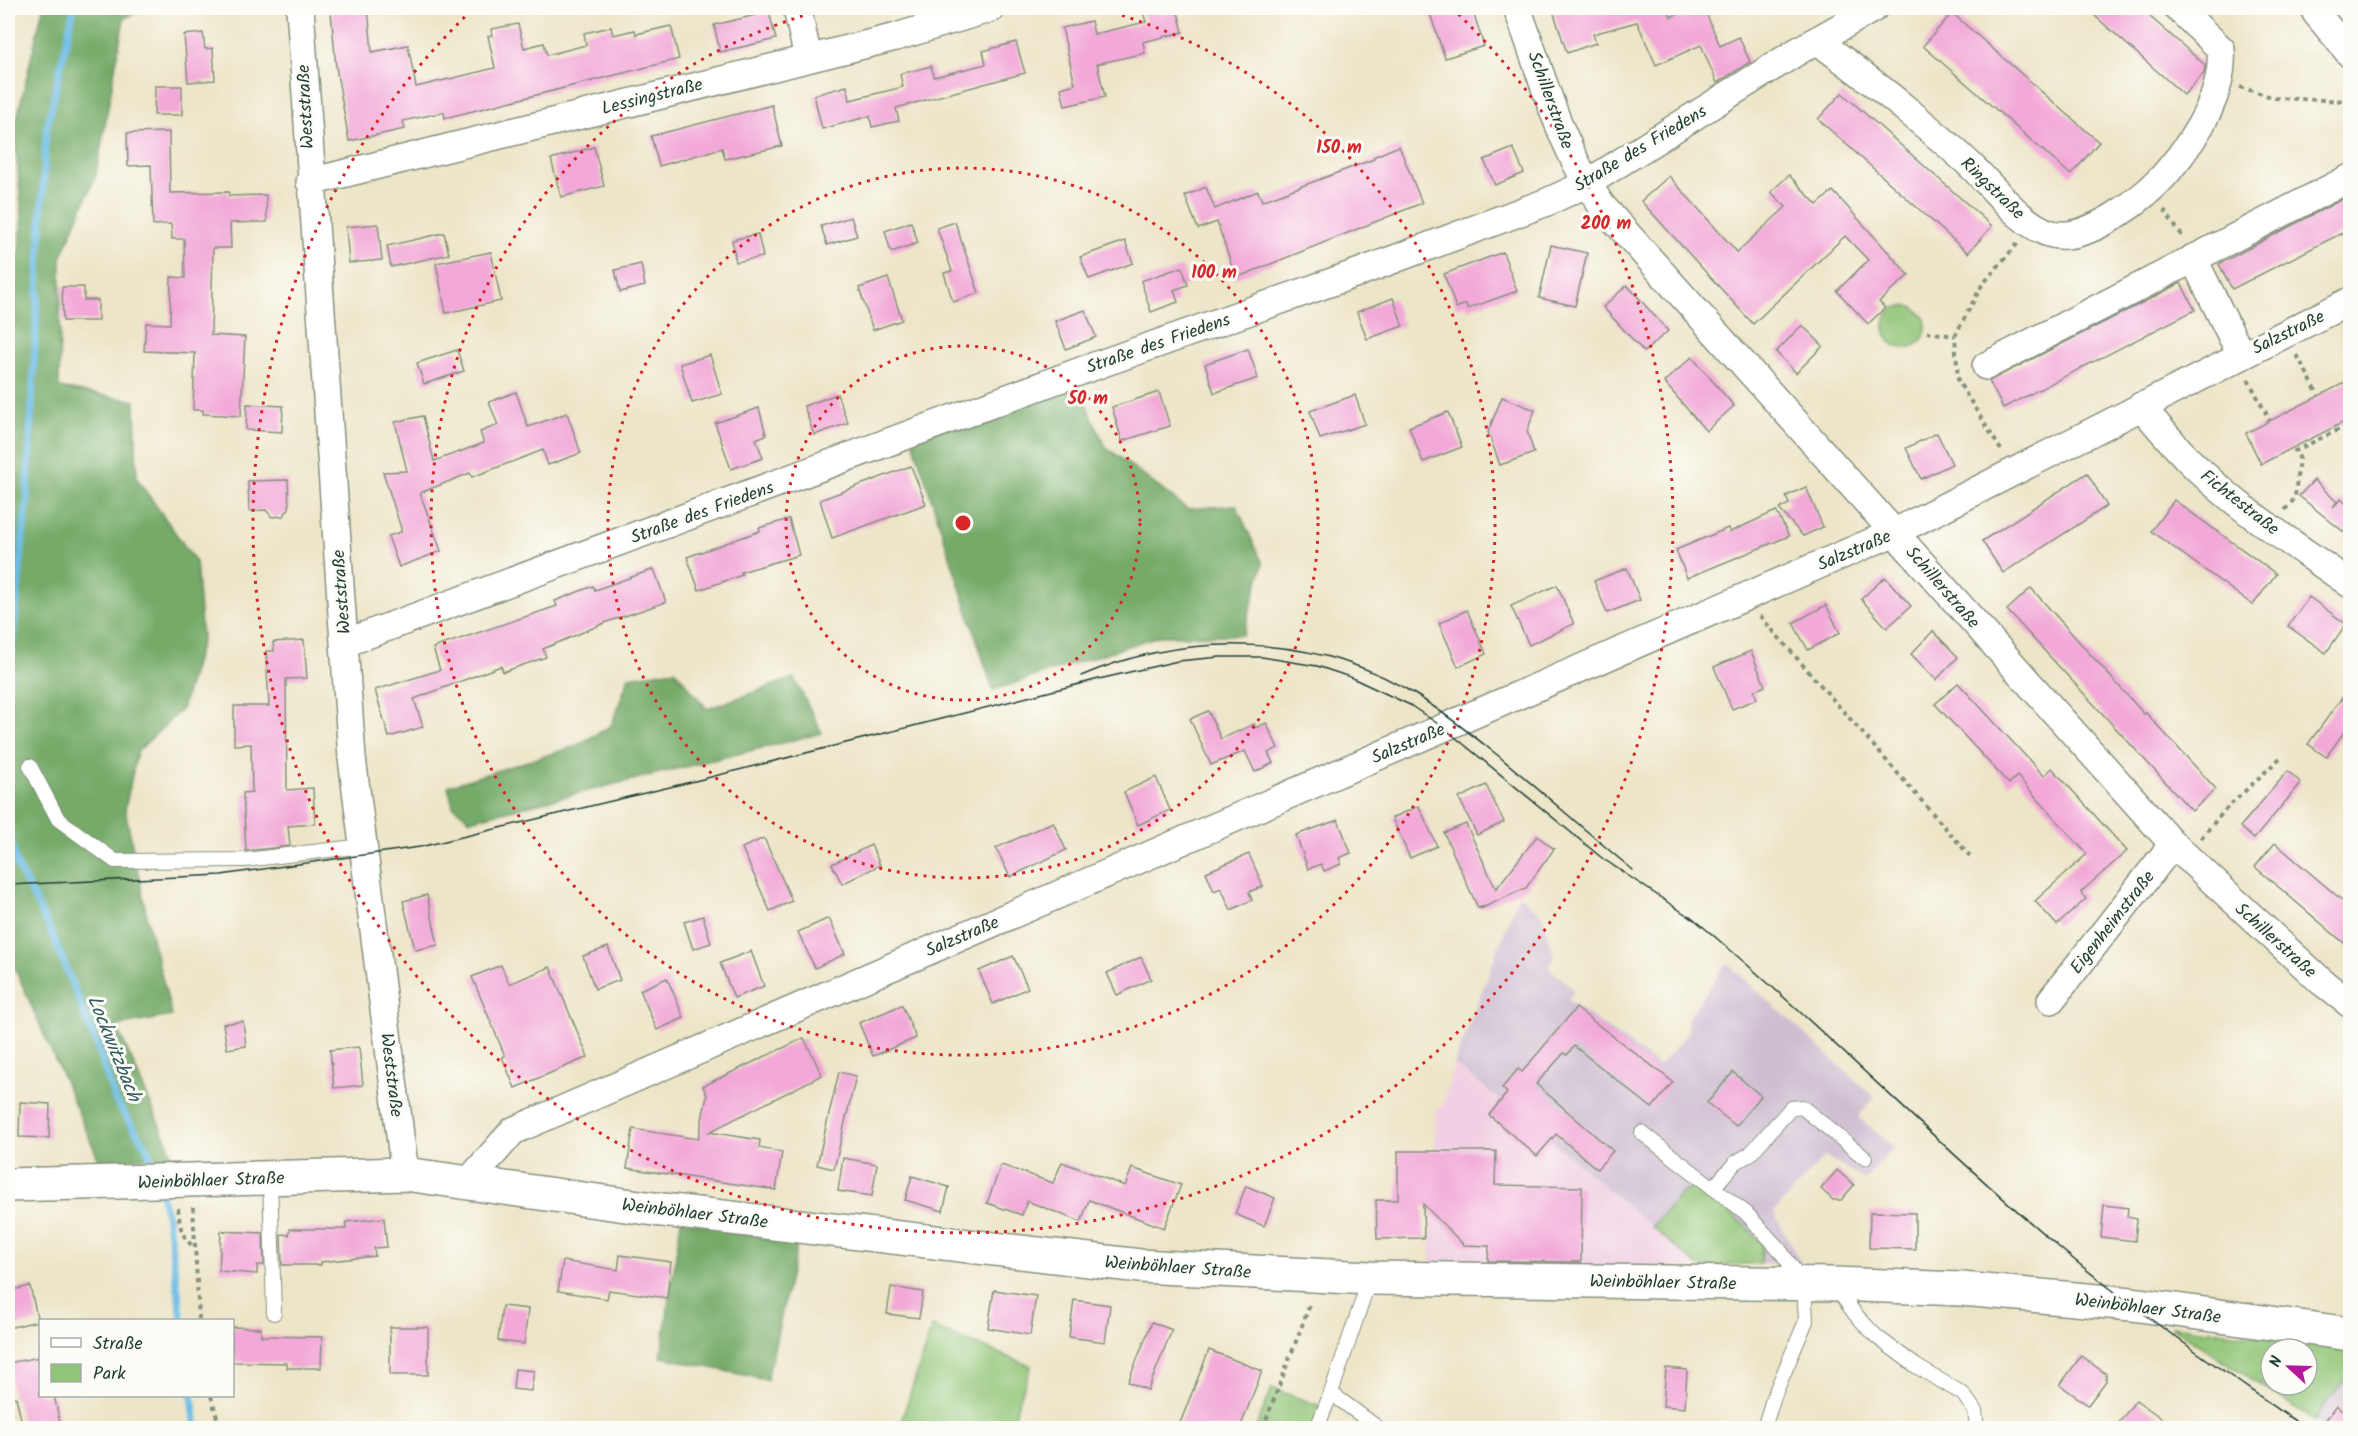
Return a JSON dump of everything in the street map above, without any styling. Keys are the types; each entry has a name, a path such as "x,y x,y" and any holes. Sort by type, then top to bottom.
{"main road":[{"name":"Weinböhlaer Straße","path":"8,1185 405,1174 469,1181 654,1209 1140,1266 1370,1278 1819,1284 1961,1289 2132,1304 2350,1334"}],"street":[{"name":"Weststraße","path":"300,8 310,182 352,758 405,1174"},
{"path":"797,8 808,58"},
{"name":"Lessingstraße","path":"310,182 896,37 992,8"},
{"name":"Schillerstraße","path":"1517,8 1571,154 1586,184 1602,206 2179,850 2350,1004"},
{"name":"Straße des Friedens","path":"345,643 1089,368 1360,272 1539,205 1586,184 1817,40 1874,8"},
{"name":"Ringstraße","path":"1817,40 1906,109 1969,164 2032,226 2052,234 2072,235 2087,230 2150,190 2184,151 2201,123 2223,67 2221,49 2178,8"},
{"path":"2323,8 2316,13 2350,54"},
{"path":"1986,366 2350,178"},
{"path":"2193,258 2239,356"},
{"name":"Salzstraße","path":"469,1181 513,1131 1895,532 2350,301"},
{"name":"Fichtestraße","path":"2141,406 2177,449 2201,473 2350,584"},
{"name":"Eigenheimstraße","path":"2051,1000 2179,850"}],"lane":[{"path":"30,766 58,819 115,861 221,862 363,846"},
{"path":"1713,1188 1735,1163 1750,1154 1791,1108 1802,1107 1865,1158"},
{"path":"1642,1133 1746,1213 1779,1249 1855,1314 1877,1338 1916,1366 1963,1394 1975,1411 1977,1428"},
{"path":"270,1178 274,1313"},
{"path":"1317,1428 1370,1278"},
{"path":"1764,1428 1819,1284"},
{"path":"1331,1393 1378,1428"}],"path":[{"path":"2219,81 2275,98 2350,101"},
{"path":"1926,332 1955,336"},
{"path":"2287,332 2319,396"},
{"path":"2239,356 2270,421"},
{"path":"2270,526 2295,498 2299,457 2295,451 2350,424"},
{"path":"1744,597 1970,856"},
{"path":"2179,850 2280,758"},
{"path":"170,1181 181,1231 194,1247"},
{"path":"170,1181 194,1247 199,1319"},
{"path":"1263,1428 1320,1276"},
{"path":"212,1397 220,1428"}],"shaded area":[{"path":"1519,894 1542,915 1554,957 1548,967 1575,990 1568,1000 1659,1066 1688,1033 1687,1019 1727,963 1875,1098 1858,1117 1894,1147 1864,1180 1825,1156 1774,1212 1802,1265 1761,1263 1761,1244 1683,1192 1652,1227 1547,1137 1454,1064"},
{"path":"1454,1064 1547,1137 1699,1267 1430,1265 1436,1112 1443,1104"},
{"path":"2343,1381 2350,1386 2350,1428 2325,1428 2314,1420"}],"green space":[{"path":"43,8 149,8 124,18 96,175 61,258 59,388 135,401 137,479 196,562 202,639 182,709 137,752 125,809 149,927 172,1016 117,1026 173,1156 99,1160 8,952 8,390 22,214 14,131"},
{"path":"1905,306 1913,307 1920,312 1925,319 1925,335 1920,342 1913,347 1905,348 1897,347 1890,342 1885,335 1884,327 1885,319 1890,312 1897,307"},
{"path":"1075,379 1105,446 1187,509 1236,505 1263,564 1243,635 1159,636 993,690 911,435"},
{"path":"675,670 707,709 794,678 822,733 470,820 453,806 448,786 576,746 611,726 629,677"},
{"path":"1696,1186 1747,1227 1762,1244 1761,1263 1699,1267 1652,1227 1683,1192"},
{"path":"681,1220 797,1245 767,1380 661,1357"},
{"path":"2171,1326 2269,1337 2259,1337 2259,1384"},
{"path":"932,1327 1031,1366 1010,1428 899,1428"},
{"path":"2319,1343 2350,1346 2350,1386 2343,1381 2314,1420 2279,1397 2319,1397"},
{"path":"1272,1388 1331,1410 1324,1428 1256,1428"}],"building":[{"path":"368,8 372,52 408,45 416,87 495,68 488,36 492,35 491,29 518,24 524,48 544,43 547,55 586,45 584,33 611,27 613,35 635,30 636,34 671,26 679,59 445,118 444,112 403,121 405,129 349,141 336,67 331,12"},
{"path":"1142,8 1177,8 1183,32 1143,42 1145,53 1097,64 1105,97 1065,106 1061,88 1075,84 1062,28 1091,21 1094,34 1146,22"},
{"path":"1428,8 1472,8 1484,46 1445,58"},
{"path":"1552,8 1668,8 1671,17 1693,8 1704,8 1720,46 1739,37 1750,62 1717,83 1701,45 1656,65 1637,22 1593,34 1596,43 1567,53"},
{"path":"2086,8 2140,8 2205,65 2204,73 2184,95"},
{"path":"769,12 776,39 720,52 714,25"},
{"path":"1952,13 2099,142 2071,175 1923,46"},
{"path":"203,33 205,49 213,48 215,80 188,82 184,35"},
{"path":"1016,42 1025,73 896,108 899,121 872,127 870,116 822,129 814,95 847,86 850,100 903,87 900,74 931,66 934,77 986,64 983,51"},
{"path":"155,86 182,86 182,115 154,115"},
{"path":"1842,93 1992,226 1968,253 1818,119"},
{"path":"772,105 782,146 725,159 722,148 659,166 651,136"},
{"path":"169,132 170,193 229,192 229,196 266,195 267,222 230,223 231,248 213,248 211,335 245,337 241,416 203,414 203,410 193,410 195,353 144,351 146,323 170,324 171,277 185,278 184,239 172,239 171,224 153,225 151,165 128,166 127,133"},
{"path":"1399,146 1422,203 1236,278 1217,222 1198,229 1185,196 1206,187 1215,209 1258,191 1262,201 1374,159 1373,157"},
{"path":"594,147 604,186 561,197 551,159"},
{"path":"1513,148 1524,173 1495,185 1484,160"},
{"path":"1789,175 1817,205 1833,191 1909,275 1879,302 1885,308 1868,324 1837,291 1868,260 1845,236 1753,324 1641,201 1669,176 1737,252 1786,207 1771,192"},
{"path":"2350,195 2350,229 2232,289 2219,264"},
{"path":"851,217 857,236 827,245 821,226"},
{"path":"911,222 918,243 891,252 885,231"},
{"path":"955,222 979,293 953,302 944,273 952,271 937,228"},
{"path":"378,224 382,260 349,263 346,227"},
{"path":"444,233 449,254 391,267 387,246"},
{"path":"758,234 763,257 736,262 732,240"},
{"path":"1125,241 1133,263 1089,279 1080,257"},
{"path":"1551,245 1587,253 1575,306 1539,298"},
{"path":"491,252 501,301 446,313 436,263"},
{"path":"1503,252 1517,291 1467,309 1466,304 1456,308 1444,274"},
{"path":"641,264 645,286 620,292 615,270"},
{"path":"1182,267 1188,285 1174,290 1178,302 1151,312 1141,281"},
{"path":"888,278 902,320 873,330 859,288"},
{"path":"2181,283 2195,310 2003,408 1989,381"},
{"path":"1627,285 1668,331 1644,352 1603,307"},
{"path":"62,287 84,287 84,300 98,300 98,321 63,321"},
{"path":"1393,298 1403,326 1367,339 1357,312"},
{"path":"1085,310 1096,337 1066,349 1055,321"},
{"path":"1802,325 1823,346 1796,373 1776,352"},
{"path":"1248,349 1258,378 1214,393 1205,364"},
{"path":"457,350 464,371 424,384 417,363"},
{"path":"710,355 722,394 692,403 680,364"},
{"path":"1692,357 1734,406 1706,431 1664,382"},
{"path":"2350,380 2350,419 2261,464 2246,433"},
{"path":"516,392 528,427 567,413 581,453 548,465 543,450 472,477 470,473 420,493 441,551 399,567 388,536 401,532 401,528 383,472 407,471 395,422 423,416 434,461 484,443 480,432 498,425 489,402"},
{"path":"1159,392 1170,426 1122,441 1112,407"},
{"path":"837,394 848,423 814,435 804,406"},
{"path":"1355,395 1365,424 1320,439 1310,411"},
{"path":"1502,397 1535,410 1527,431 1534,453 1500,465 1488,432"},
{"path":"247,404 283,406 282,432 246,430"},
{"path":"759,408 766,435 756,439 763,458 731,469 715,423"},
{"path":"1448,412 1462,447 1423,462 1409,427"},
{"path":"1937,433 1952,464 1921,479 1906,448"},
{"path":"911,466 926,504 832,538 820,500"},
{"path":"2087,473 2107,506 2003,573 1982,541"},
{"path":"288,480 289,509 283,516 272,517 266,510 249,511 248,481"},
{"path":"2314,480 2337,502 2333,507 2341,499 2350,507 2350,537 2299,496"},
{"path":"1806,487 1823,527 1803,536 1779,509 1789,504 1786,496"},
{"path":"2174,500 2276,574 2253,605 2151,531"},
{"path":"1776,511 1789,536 1687,578 1676,550 1728,528 1730,532"},
{"path":"789,519 799,555 741,572 742,575 699,590 687,557 760,531 759,528"},
{"path":"1627,568 1640,600 1607,613 1594,581"},
{"path":"654,569 666,602 607,622 543,649 546,657 503,672 501,666 414,699 423,727 389,737 375,690 440,670 433,648 557,606 555,601 593,586 595,590"},
{"path":"1885,577 1911,606 1887,628 1861,599"},
{"path":"1557,585 1574,624 1529,645 1511,606"},
{"path":"2031,588 2144,714 2146,713 2216,789 2192,811 2007,610"},
{"path":"2309,597 2346,624 2326,653 2288,626"},
{"path":"1826,605 1840,633 1808,650 1793,623"},
{"path":"1467,610 1486,654 1458,667 1439,623"},
{"path":"1933,631 1958,657 1936,680 1911,654"},
{"path":"304,640 307,678 286,679 287,790 313,788 315,824 288,826 290,846 246,851 243,793 252,792 251,744 234,745 234,706 269,706 266,651 274,651 273,642"},
{"path":"1751,651 1765,686 1754,691 1757,699 1732,709 1714,667"},
{"path":"1958,683 2044,776 2052,768 2127,851 2081,892 2086,899 2057,925 2035,901 2087,854 2017,776 2009,784 1935,704"},
{"path":"2350,687 2350,724 2326,757 2308,744"},
{"path":"1208,711 1221,739 1254,724 1255,728 1266,723 1278,748 1268,753 1273,763 1255,772 1245,751 1211,765 1190,719"},
{"path":"2288,771 2301,783 2254,839 2240,827"},
{"path":"1156,777 1170,810 1138,825 1124,792"},
{"path":"1486,785 1504,822 1477,835 1459,798"},
{"path":"1419,806 1437,846 1410,858 1392,818"},
{"path":"1338,820 1351,853 1339,858 1341,864 1324,871 1321,864 1308,869 1296,835"},
{"path":"1053,822 1066,850 1010,877 996,848"},
{"path":"1466,824 1496,889 1537,836 1554,849 1526,888 1480,909 1482,907 1478,908 1444,833"},
{"path":"764,838 792,901 770,911 742,848"},
{"path":"2275,843 2350,907 2350,948 2255,867"},
{"path":"871,845 880,865 842,884 832,864"},
{"path":"1249,854 1263,886 1249,892 1252,900 1231,910 1221,888 1214,891 1206,872"},
{"path":"427,895 438,945 415,950 403,901"},
{"path":"703,916 711,943 693,949 684,922"},
{"path":"829,918 845,954 815,968 798,932"},
{"path":"608,947 620,980 595,989 583,956"},
{"path":"751,951 764,986 734,998 720,963"},
{"path":"1013,956 1028,988 993,1004 979,971"},
{"path":"1141,957 1151,979 1117,995 1107,973"},
{"path":"501,965 509,984 550,967 588,1057 515,1088 502,1057 505,1056 472,977"},
{"path":"667,978 684,1018 657,1030 640,990"},
{"path":"902,1005 916,1038 873,1056 859,1023"},
{"path":"1576,1008 1673,1082 1652,1108 1574,1046 1567,1055 1564,1053 1536,1084 1613,1151 1597,1169 1556,1134 1537,1156 1489,1115 1507,1093 1502,1088 1518,1069 1522,1072"},
{"path":"243,1021 246,1046 227,1049 223,1024"},
{"path":"804,1038 822,1075 709,1132 760,1140 759,1148 782,1152 776,1190 627,1168 633,1129 698,1139 707,1096 703,1086"},
{"path":"359,1047 363,1085 334,1088 330,1050"},
{"path":"839,1072 856,1076 834,1169 817,1165"},
{"path":"1733,1072 1761,1096 1736,1126 1707,1103"},
{"path":"20,1102 50,1104 49,1138 19,1137"},
{"path":"1398,1151 1496,1151 1495,1185 1582,1187 1581,1262 1488,1261 1489,1246 1464,1245 1423,1204 1424,1238 1377,1239 1376,1200 1398,1200"},
{"path":"843,1158 877,1164 872,1196 838,1191"},
{"path":"1062,1162 1125,1186 1132,1168 1181,1185 1164,1228 1089,1200 1081,1222 1027,1201 1022,1215 987,1203 1001,1165 1053,1183"},
{"path":"1837,1170 1854,1185 1841,1200 1833,1200 1821,1189"},
{"path":"912,1176 949,1187 943,1211 905,1200"},
{"path":"1246,1186 1275,1198 1264,1226 1235,1214"},
{"path":"2104,1205 2128,1208 2127,1217 2137,1219 2135,1241 2101,1237"},
{"path":"1870,1212 1915,1213 1915,1249 1869,1248"},
{"path":"384,1218 387,1247 374,1248 375,1256 321,1262 321,1265 282,1265 281,1234 289,1235 290,1229 346,1229 346,1222"},
{"path":"221,1231 263,1233 264,1265 257,1265 257,1274 219,1271"},
{"path":"620,1255 671,1262 667,1298 609,1290 607,1299 558,1291 563,1261 618,1270"},
{"path":"30,1286 38,1321 8,1328 8,1291"},
{"path":"891,1287 923,1292 919,1318 887,1314"},
{"path":"994,1290 1036,1296 1030,1335 988,1328"},
{"path":"1074,1300 1110,1305 1105,1342 1069,1337"},
{"path":"502,1306 528,1309 524,1344 498,1341"},
{"path":"1152,1322 1172,1330 1148,1390 1128,1382"},
{"path":"234,1327 261,1328 261,1336 322,1337 321,1368 287,1368 287,1363 234,1362"},
{"path":"390,1327 428,1327 428,1375 390,1375"},
{"path":"1209,1350 1262,1371 1240,1428 1178,1428"},
{"path":"2081,1356 2106,1374 2106,1381 2088,1405 2060,1385"},
{"path":"39,1357 39,1397 54,1397 61,1428 23,1428 16,1397 13,1398 8,1363"},
{"path":"1666,1368 1687,1370 1685,1408 1663,1406"},
{"path":"515,1369 534,1371 531,1391 513,1389"},
{"path":"2136,1400 2175,1428 2115,1428"},
{"path":"2336,1406 2350,1417 2350,1428 2320,1428"}],"waterway":[{"name":"Lockwitzbach","path":"8,689 27,499 46,131 74,8"},
{"name":"Lockwitzbach","path":"8,828 16,863 53,936 98,1048 115,1100 147,1148 154,1171"},
{"name":"Lockwitzbach","path":"160,1190 167,1215 182,1319"},
{"name":"Lockwitzbach","path":"192,1397 196,1428"}],"tram line":[{"path":"1081,676 1122,661 1165,651 1209,646 1254,645 1298,650 1341,661 1382,677 1421,698 1449,717 1503,759 1633,870"},
{"path":"8,885 221,875 420,847 1178,661 1220,657 1262,657 1317,666 1350,677 1410,705 1444,728 1602,858 1694,920"},
{"path":"1689,915 2060,1248 2150,1319 2305,1428"}]}
